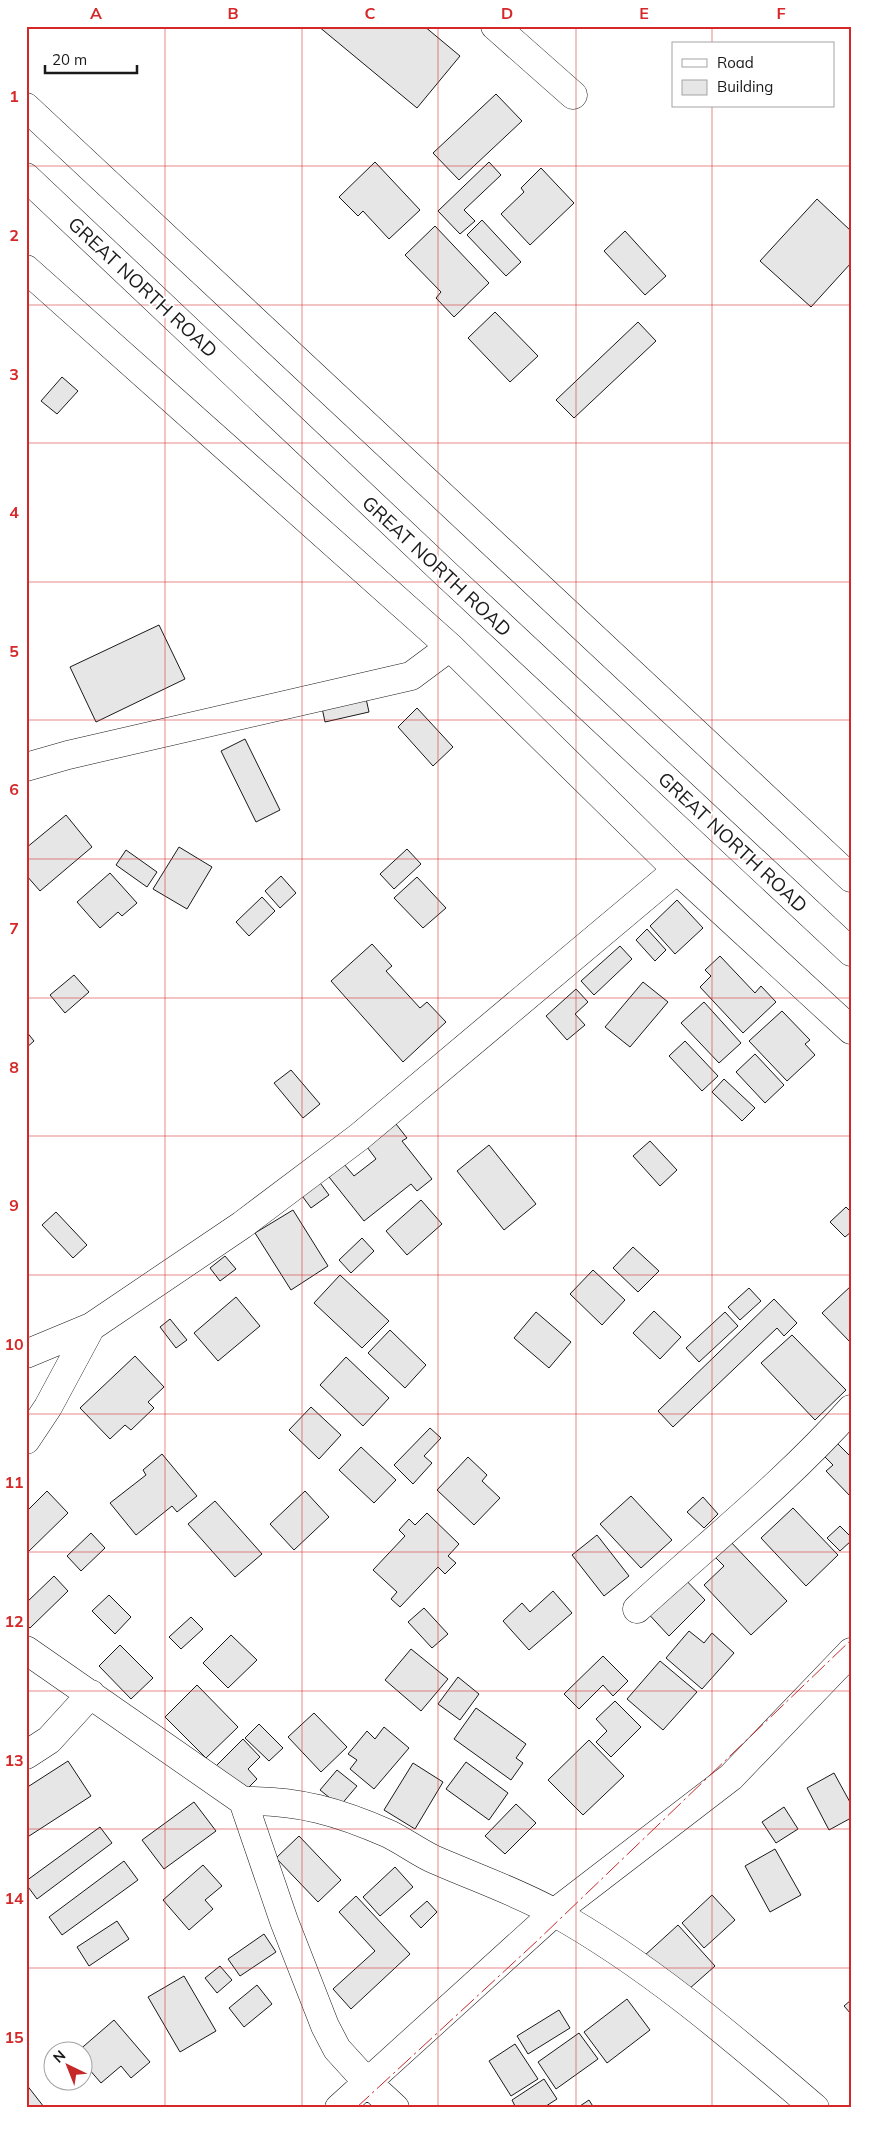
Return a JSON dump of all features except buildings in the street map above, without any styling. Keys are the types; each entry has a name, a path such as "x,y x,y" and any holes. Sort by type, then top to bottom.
{"street":[{"path":"495,26 573,95"},
{"path":"26,107 851,878"},
{"name":"GREAT NORTH ROAD","path":"26,177 452,580 851,952"},
{"path":"26,269 450,647 677,870 851,1030"},
{"path":"26,767 78,753 411,676 450,647"},
{"path":"26,1354 91,1327 242,1225 359,1137 677,870"},
{"path":"26,1440 48,1407 91,1327"},
{"path":"637,1609 695,1555 778,1484 851,1408"},
{"path":"26,1650 91,1694 155,1742 243,1801 272,1801 324,1809 390,1834 429,1857 554,1913 620,1954 720,2028 815,2108"},
{"path":"339,2108 554,1913 731,1777 851,1652"},
{"path":"26,1754 49,1740 91,1694"},
{"path":"243,1801 284,1921 325,2026 337,2050 395,2108"}],"power":[{"path":"356,2108 537,1941 851,1640"}]}
